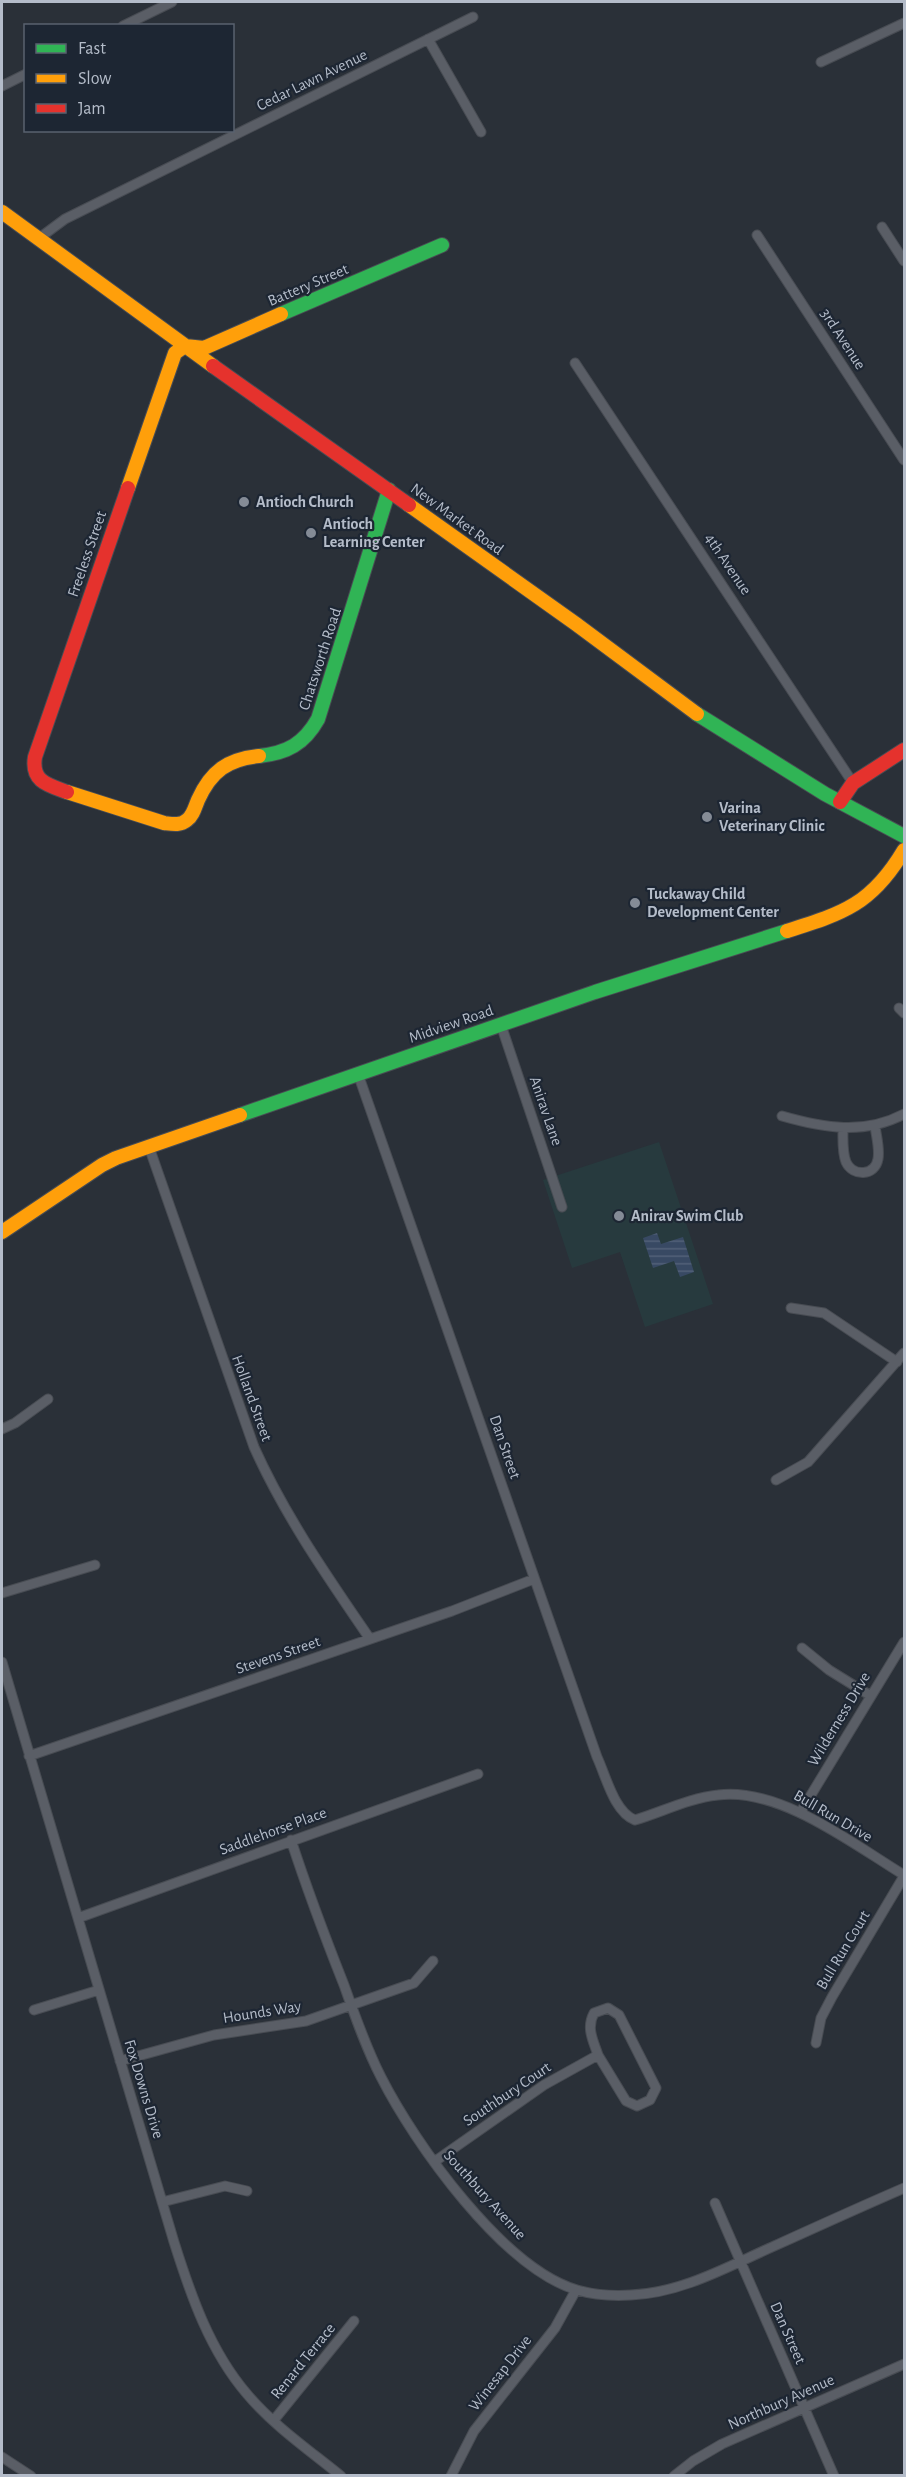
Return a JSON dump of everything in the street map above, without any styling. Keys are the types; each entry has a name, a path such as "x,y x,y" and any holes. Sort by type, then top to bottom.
{"street":[{"path":"127,24 172,2"},
{"name":"Cedar Lawn Avenue","path":"38,239 49,228 74,214 473,17"},
{"path":"821,62 904,23"},
{"path":"428,39 481,132"},
{"path":"2,86 24,75"},
{"name":"New Market Road","path":"2,212 185,346 576,624 694,712 840,802 904,836"},
{"path":"882,227 904,261"},
{"name":"3rd Avenue","path":"757,235 904,460"},
{"name":"Battery Street","path":"185,346 204,348 236,332 304,306 442,245"},
{"name":"Freeless Street","path":"36,777 33,769 35,757 131,477 173,356 185,346"},
{"name":"4th Avenue","path":"575,363 853,783"},
{"name":"Chatsworth Road","path":"36,777 46,786 164,823 179,825 188,820 204,788 226,764 245,757 285,753 302,743 311,732 323,708 389,490"},
{"path":"840,802 853,783 904,750"},
{"name":"Midview Road","path":"2,1232 102,1165 149,1147 690,960 826,920 858,904 879,888 888,879 904,850"},
{"name":"Anirav Lane","path":"501,1025 562,1207"},
{"name":"Dan Street","path":"358,1074 597,1757 619,1808 628,1817 637,1820"},
{"path":"782,1116 829,1128 843,1128 875,1125 904,1114"},
{"path":"843,1128 847,1163 851,1169 863,1173 871,1170 878,1159 875,1125"},
{"name":"Holland Street","path":"149,1147 254,1447 306,1546 369,1639"},
{"path":"791,1308 824,1313 897,1362"},
{"path":"776,1480 796,1471 808,1462 904,1353"},
{"path":"2,1429 15,1424 48,1399"},
{"path":"2,1593 95,1565"},
{"name":"Stevens Street","path":"29,1756 452,1611 534,1579"},
{"name":"Wilderness Drive","path":"800,1813 904,1642"},
{"path":"802,1648 829,1670 871,1696"},
{"name":"Fox Downs Drive","path":"2,1662 188,2288 220,2355 248,2395 284,2430 341,2475"},
{"name":"Saddlehorse Place","path":"78,1918 478,1774"},
{"name":"Bull Run Drive","path":"637,1820 704,1797 728,1794 751,1795 773,1800 800,1813 904,1876"},
{"name":"Southbury Avenue","path":"291,1840 351,2004 380,2075 406,2124 434,2162 492,2230 529,2265 558,2282 576,2290 613,2295 665,2291 740,2261 904,2188"},
{"name":"Bull Run Court","path":"816,2043 821,2018 832,1997 904,1876"},
{"name":"Hounds Way","path":"120,2061 214,2035 306,2021 414,1983 433,1961"},
{"path":"34,2010 99,1990"},
{"path":"608,2008 619,2015 656,2088 650,2100 636,2106 626,2101 598,2055 591,2034 590,2021 594,2013 608,2008"},
{"name":"Southbury Court","path":"434,2162 544,2085 598,2055"},
{"path":"162,2202 225,2186 247,2191"},
{"name":"Dan Street","path":"715,2203 834,2475"},
{"name":"Winesap Drive","path":"451,2475 467,2449 474,2432 555,2328 576,2290"},
{"name":"Renard Terrace","path":"274,2420 354,2321"},
{"name":"Northbury Avenue","path":"674,2475 722,2444 904,2364"},
{"path":"2,2457 32,2475"}],"green space":[{"name":"Anirav Swim Club","path":"659,1142 713,1304 645,1327 620,1252 572,1268 543,1180"}],"water":[{"path":"657,1233 661,1244 683,1237 694,1272 680,1277 674,1261 653,1268 643,1238"}],"traffic: fast":[{"path":"281,314 442,245"},
{"path":"259,756 294,746 307,735 318,719 389,490"},
{"path":"697,714 825,794 904,836"},
{"path":"240,1115 595,992 787,931"}],"traffic: slow":[{"path":"2,212 213,366"},
{"path":"128,488 175,353 185,346 204,348 281,314"},
{"path":"409,505 697,714"},
{"path":"67,792 164,823 179,824 191,816 203,790 222,768 238,760 259,756"},
{"path":"787,931 841,912 855,904 880,883 904,850"},
{"path":"2,1232 116,1158 240,1115"}],"traffic: jam":[{"path":"213,366 409,505"},
{"path":"67,792 47,784 38,777 34,765 35,757 128,488"},
{"path":"840,802 853,783 904,750"}],"place":[{"name":"Antioch Church","path":"244,502"},
{"name":"Antioch Learning Center","path":"311,533"},
{"name":"Varina Veterinary Clinic","path":"707,817"},
{"name":"Tuckaway Child Development Center","path":"635,903"},
{"name":"Anirav Swim Club","path":"619,1216"}]}
